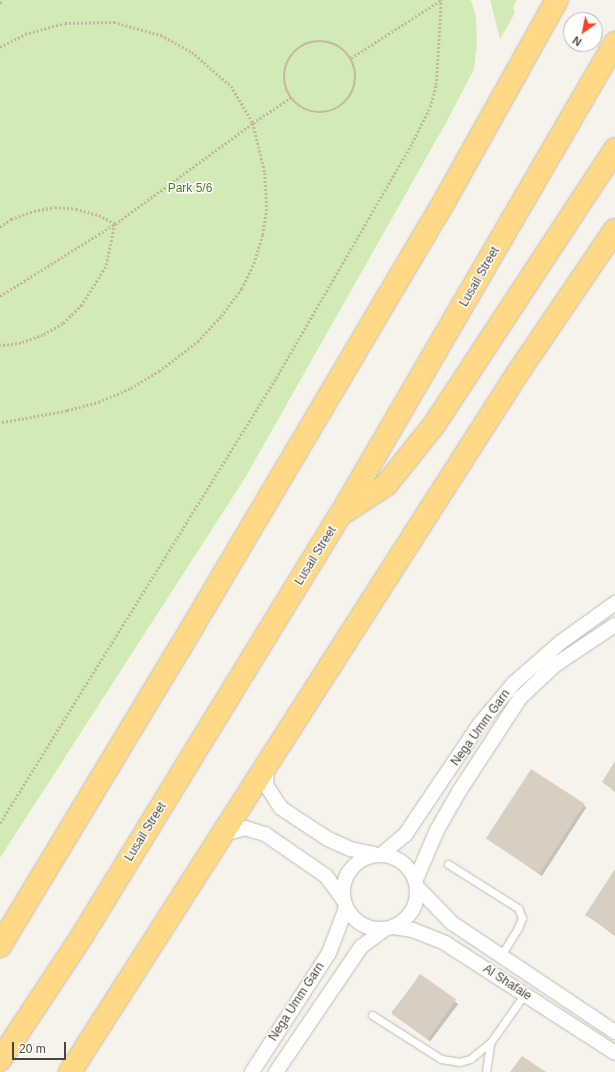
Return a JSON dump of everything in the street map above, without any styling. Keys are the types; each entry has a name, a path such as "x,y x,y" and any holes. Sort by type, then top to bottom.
{"highway":[{"path":"0,946 180,648 436,215 557,0"},
{"name":"Lusail Street","path":"0,1060 82,936 341,514 615,43"},
{"path":"341,514 386,485 434,425 609,165 615,149"},
{"path":"70,1072 513,380 615,230"},
{"path":"8,1072 18,1031"}],"street":[{"name":"Nega Umm Garn","path":"378,854 405,835 479,725 514,683 561,642 615,603"},
{"name":"Nega Umm Garn","path":"417,884 437,830 460,790 520,698 555,665 615,625"},
{"path":"220,836 245,828 266,834 326,876 345,904 362,925 389,928 402,923 412,912 418,898 417,884 403,861 378,854 350,849 328,839 281,808 268,789 267,766"},
{"path":"345,904 343,890 349,870 356,863 378,854"},
{"name":"Al Shafaie","path":"417,884 438,912 500,957 615,1032"},
{"name":"Nega Umm Garn","path":"252,1072 329,953 345,904"},
{"name":"Nega Umm Garn","path":"276,1072 361,947 389,928"},
{"name":"Al Shafaie","path":"389,928 413,930 444,943 615,1053"}],"lane":[{"path":"448,864 518,908 522,918 518,928 500,957"},
{"path":"372,1015 441,1059 452,1062 470,1058 490,1043 524,995"},
{"path":"486,1072 490,1043"}],"path":[{"path":"0,3 4,0"},
{"path":"351,58 441,0"},
{"path":"0,823 276,378 412,143 430,107 436,85 441,0"},
{"path":"0,47 25,34 65,23 114,22 161,35 192,52 231,86 253,124 265,173 267,208 263,235 255,262 242,288 221,317 199,341 160,371 130,389 100,402 67,411 0,423"},
{"path":"322,41 343,49 351,58 356,70 356,82 352,94 345,104 334,111 322,114 310,112 298,107 290,98 285,88 284,70 291,54 300,47 322,41"},
{"path":"0,296 115,224 290,98"},
{"path":"0,227 28,213 55,207 76,209 99,215 115,224"},
{"path":"0,346 21,343 43,335 63,324 82,304 106,267 115,224"}],"green space":[{"name":"Park 5/6","path":"0,0 471,0 476,16 477,43 474,69 447,121 245,478 0,858"},
{"path":"490,0 517,0 513,7 515,13 500,39"}],"building":[{"path":"615,761 615,791 602,782"},
{"path":"531,769 585,804 539,873 486,839"},
{"path":"615,869 615,934 585,915"},
{"path":"420,974 456,999 428,1039 392,1014"},
{"path":"522,1056 546,1072 510,1072"}]}
